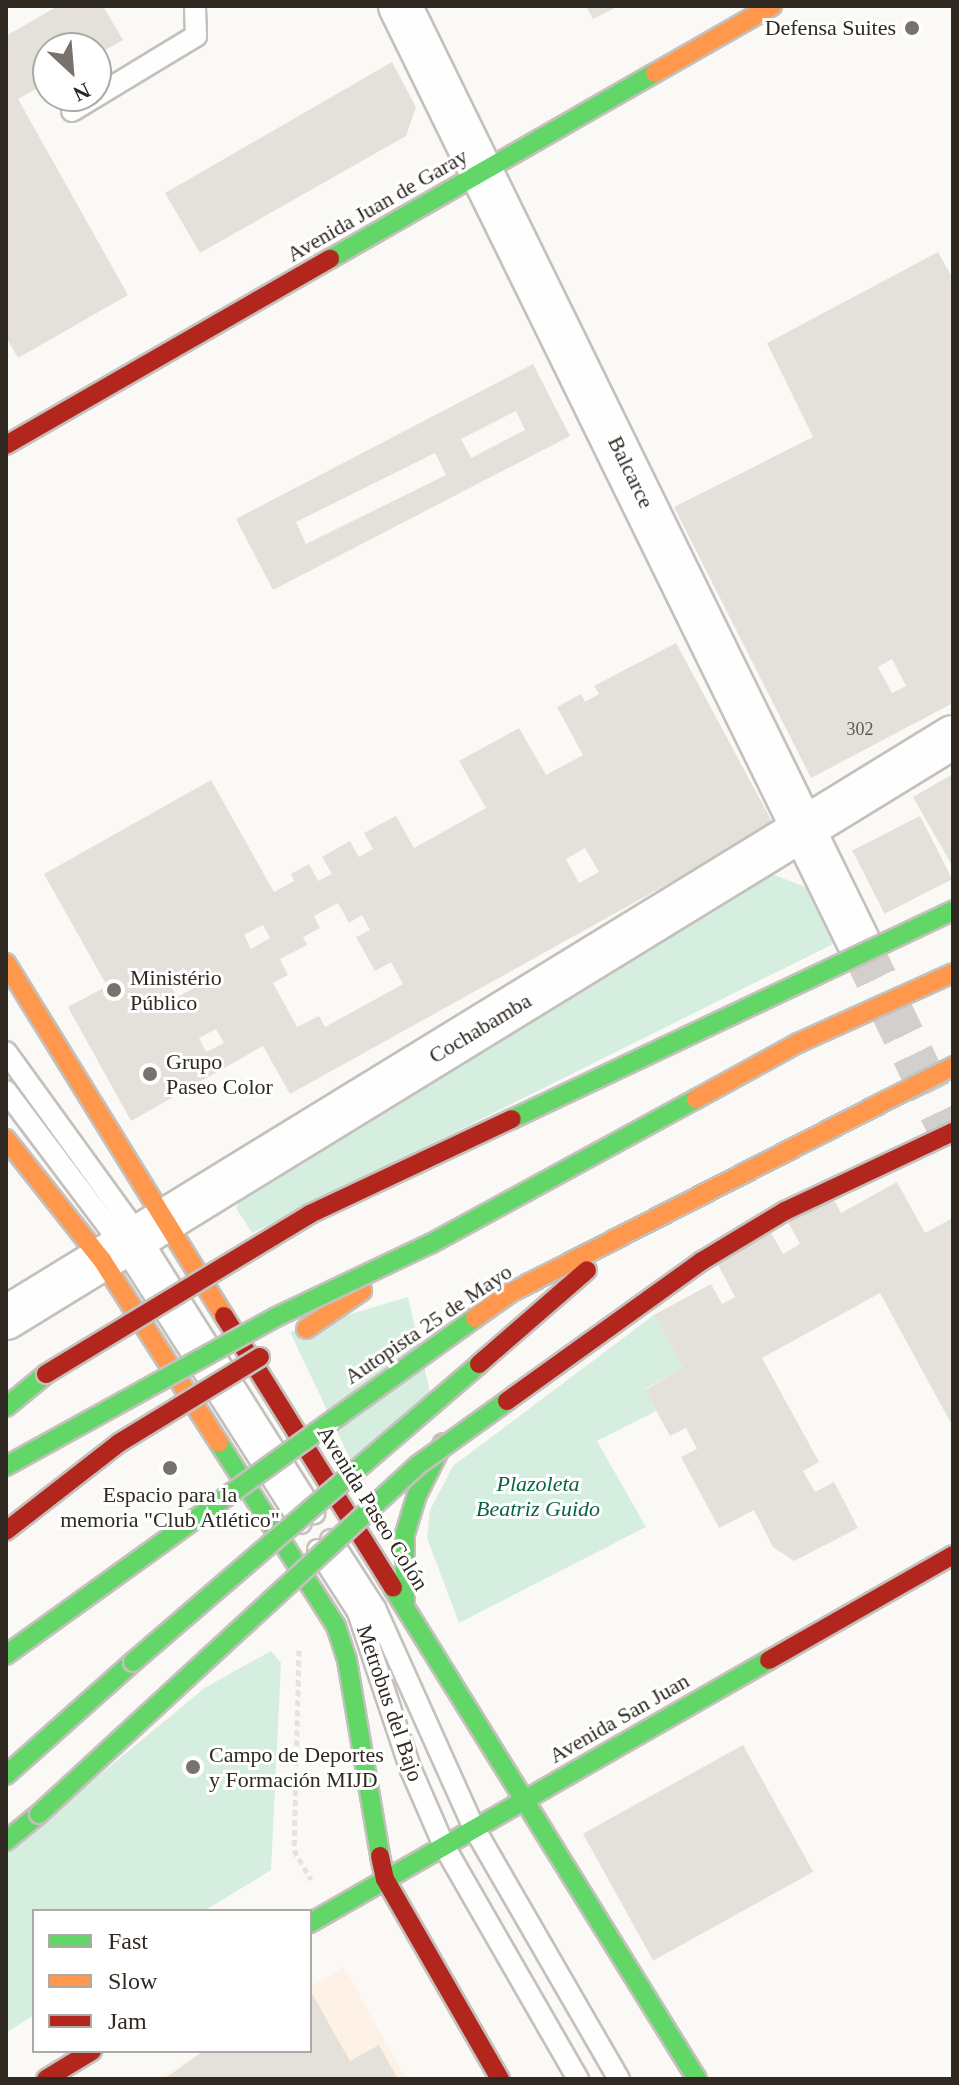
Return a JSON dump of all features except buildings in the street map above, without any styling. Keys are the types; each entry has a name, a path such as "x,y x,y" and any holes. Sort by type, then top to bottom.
{"main road":[{"name":"Avenida Juan de Garay","path":"6,445 772,6"},
{"path":"6,1407 46,1374 310,1214 953,911"},
{"name":"Avenida Paseo Colón","path":"6,963 90,1107 132,1241 336,1626 347,1660 368,1803 385,1879 500,2079"},
{"path":"6,1466 276,1317 430,1244 798,1043 953,973"},
{"name":"Autopista 25 de Mayo","path":"6,1655 512,1292 618,1241 715,1186 953,1066"},
{"path":"721,1226 850,1165 953,1135"},
{"path":"6,1841 418,1465 702,1261 785,1211 953,1135"},
{"name":"Avenida Paseo Colón","path":"6,1139 132,1241 405,1604 523,1801 697,2079"},
{"path":"6,1775 618,1241"},
{"path":"6,1531 119,1443 286,1341 430,1244"},
{"path":"405,1604 405,1534 416,1497 431,1462 477,1402 498,1383"},
{"name":"Avenida San Juan","path":"312,1922 953,1555"},
{"path":"46,2079 89,2053"}],"street":[{"name":"Balcarce","path":"400,6 485,171 858,941"},
{"name":"Cochabamba","path":"6,1318 953,737"}],"lane":[{"path":"112,87 196,36 195,6"},
{"name":"Metrobus del Bajo","path":"6,1052 375,1608 474,1828 619,2079"},
{"name":"Metrobus del Bajo","path":"6,1091 73,1181 132,1241 358,1612 411,1770 444,1846 578,2079"},
{"name":"Metrobus del Bajo","path":"90,1107 132,1241"}],"shaded area":[{"path":"344,1967 406,2079 157,2079 200,2053 312,2053 312,1986"}],"green space":[{"path":"772,874 805,887 835,943 252,1233 236,1208 246,1188"},
{"path":"408,1297 435,1413 354,1467 290,1332"},
{"name":"Plazoleta Beatriz Guido","path":"654,1315 683,1368 645,1389 656,1411 597,1441 646,1527 459,1623 427,1538 430,1510 453,1466"},
{"name":"Campo de Deportes y Formación MIJD","path":"271,1651 281,1663 271,1870 207,1909 32,1909 32,2016 6,2033 6,1852 206,1687"}],"tunnel":[{"path":"858,941 953,1138"}],"traffic: fast":[{"path":"330,259 655,73"},
{"path":"512,1119 953,911"},
{"path":"6,1466 276,1317 430,1244 696,1099"},
{"path":"6,1655 475,1318"},
{"path":"133,1662 479,1364"},
{"path":"6,1407 46,1374"},
{"path":"39,1814 418,1465 507,1401"},
{"path":"219,1443 336,1626 347,1660 380,1856"},
{"path":"405,1604 405,1534 416,1497 443,1443"},
{"path":"393,1588 697,2079"},
{"path":"312,1922 769,1660"},
{"path":"6,1775 133,1662"},
{"path":"6,1841 39,1814"}],"traffic: slow":[{"path":"655,73 772,6"},
{"path":"6,963 224,1316"},
{"path":"696,1099 798,1043 953,973"},
{"path":"475,1318 512,1292 953,1066"},
{"path":"6,1139 102,1260 219,1443"},
{"path":"306,1329 362,1291"}],"traffic: jam":[{"path":"6,445 330,259"},
{"path":"46,1374 310,1214 512,1119"},
{"path":"507,1401 702,1261 785,1211 953,1132"},
{"path":"479,1364 587,1270"},
{"path":"224,1316 393,1588"},
{"path":"6,1531 119,1443 260,1357"},
{"path":"769,1660 953,1555"},
{"path":"380,1856 385,1879 500,2079"},
{"path":"46,2079 89,2053"}],"place":[{"name":"Defensa Suites","path":"912,28"},
{"name":"Ministério Público","path":"114,990"},
{"name":"Grupo Paseo Color","path":"150,1074"},
{"name":"Espacio para la memoria \"Club Atlético\"","path":"170,1468"},
{"name":"Campo de Deportes y Formación MIJD","path":"193,1767"}]}
